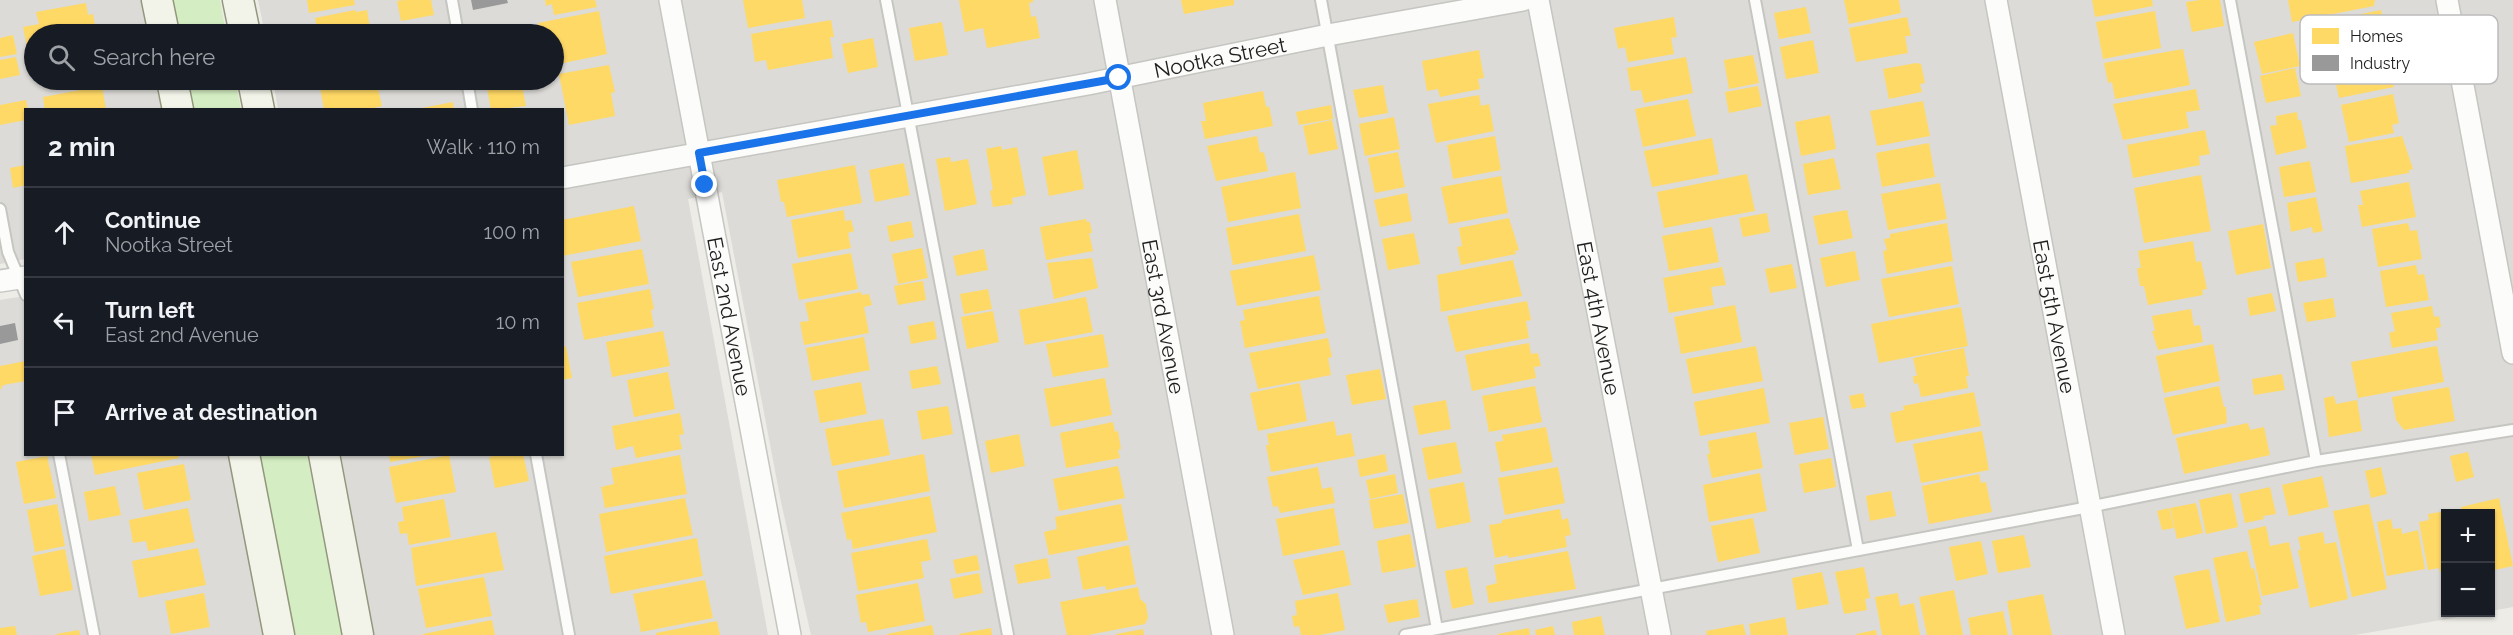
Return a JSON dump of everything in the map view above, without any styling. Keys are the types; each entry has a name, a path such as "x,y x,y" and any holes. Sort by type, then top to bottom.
{"main road":[{"path":"157,0 162,24"},
{"path":"238,0 243,24"},
{"path":"174,90 178,108"},
{"path":"255,90 259,108"},
{"path":"244,456 279,635"},
{"path":"324,456 358,635"}],"street":[{"name":"East 2nd Avenue","path":"670,0 790,635"},
{"name":"East 3rd Avenue","path":"1105,0 1223,635"},
{"name":"Nootka Street","path":"564,178 1119,78 1328,35 1523,0"},
{"name":"East 4th Avenue","path":"1538,0 1660,635"},
{"name":"East 5th Avenue","path":"1996,0 2114,635"},
{"path":"2446,0 2449,15"},
{"path":"2462,84 2513,353"}],"lane":[{"path":"452,0 456,24"},
{"path":"886,0 1008,635"},
{"path":"1322,0 1437,629"},
{"path":"1755,0 1858,550"},
{"path":"2230,0 2316,461"},
{"path":"469,90 472,108"},
{"path":"0,209 8,252 17,283"},
{"path":"1406,635 2089,507 2316,461 2513,430"},
{"path":"59,456 94,635"},
{"path":"536,456 569,635"}],"shaded area":[{"path":"0,0 143,0 147,24 24,24 24,90 160,90 164,108 24,108 24,259 0,264"},
{"path":"258,0 2513,0 2513,607 2495,610 2495,509 2441,509 2441,617 2458,617 2355,635 811,635 781,502 722,192 688,199 768,635 374,635 341,456 564,456 564,108 278,108 275,90 564,90 564,24 263,24"},
{"path":"24,296 24,456 230,456 264,635 0,635 0,300"}],"green space":[{"path":"173,0 220,0 224,24 178,24"},
{"path":"190,90 237,90 241,108 194,108"},
{"path":"259,456 307,456 342,635 293,635"}],"building: Homes":[{"path":"307,0 354,0 355,5 309,13"},
{"path":"431,0 434,15 401,21 397,1"},
{"path":"545,0 595,0 597,7 554,15 552,4 546,6"},
{"path":"743,0 802,0 805,18 748,28"},
{"path":"959,0 1033,0 1029,3 1031,17 1036,16 1040,38 987,48 983,28 965,32"},
{"path":"1181,0 1234,0 1234,5 1184,14"},
{"path":"1844,0 1899,0 1901,13 1849,24"},
{"path":"2092,0 2152,0 2153,6 2095,17"},
{"path":"2220,0 2224,26 2192,32 2186,2"},
{"path":"2288,0 2375,0 2374,6 2328,15 2300,15 2300,20 2292,22"},
{"path":"86,3 88,15 93,14 95,24 39,24 36,12"},
{"path":"1806,7 1811,33 1779,39 1774,13"},
{"path":"355,10 356,12 367,10 369,24 316,24 315,18"},
{"path":"2381,10 2382,15 2356,15"},
{"path":"599,11 607,54 564,63 564,24 538,23"},
{"path":"2155,11 2161,48 2103,59 2096,22"},
{"path":"1674,17 1677,37 1671,38 1674,54 1628,62 1625,47 1618,49 1614,28"},
{"path":"1907,17 1911,36 1905,36 1908,53 1856,62 1849,28"},
{"path":"831,20 834,37 830,37 833,58 768,70 766,60 755,62 751,34"},
{"path":"942,22 948,55 915,61 909,28"},
{"path":"2293,33 2300,66 2262,74 2254,42"},
{"path":"13,35 17,54 0,57 0,38"},
{"path":"873,38 878,67 848,73 842,44"},
{"path":"1813,40 1819,73 1786,79 1780,47"},
{"path":"2183,49 2190,85 2115,99 2112,82 2108,83 2104,63"},
{"path":"1479,50 1484,78 1478,79 1480,89 1440,97 1438,89 1427,91 1422,61"},
{"path":"1753,55 1759,83 1729,89 1724,60"},
{"path":"16,57 20,75 0,79 0,60"},
{"path":"1686,57 1693,93 1644,103 1641,90 1631,91 1627,68"},
{"path":"1921,64 1925,83 1920,84 1922,92 1889,99 1883,69"},
{"path":"609,65 615,92 611,93 615,116 569,125 562,90 564,90 564,73"},
{"path":"2295,68 2301,96 2266,103 2260,76"},
{"path":"2336,84 2393,84 2394,87 2339,98"},
{"path":"1383,85 1388,113 1359,118 1353,90"},
{"path":"1758,86 1762,106 1729,113 1725,92"},
{"path":"2196,89 2200,110 2186,112 2189,128 2123,140 2113,104"},
{"path":"81,90 103,90 106,108 45,108 43,97"},
{"path":"321,90 378,90 382,106 374,108 324,108"},
{"path":"487,90 523,90 526,106 491,108"},
{"path":"1263,91 1273,126 1205,139 1201,121 1206,121 1203,103"},
{"path":"2393,94 2399,123 2392,125 2394,133 2349,142 2341,105"},
{"path":"1479,95 1481,106 1489,104 1494,131 1436,143 1428,104"},
{"path":"1688,99 1696,136 1643,147 1635,109"},
{"path":"26,100 28,108 24,108 24,120 0,125 0,105"},
{"path":"1923,101 1930,136 1877,146 1870,111"},
{"path":"453,102 454,108 422,108"},
{"path":"1331,105 1333,119 1299,125 1296,112"},
{"path":"2297,112 2307,148 2276,155 2270,126 2277,125 2276,116"},
{"path":"1830,115 1836,149 1801,156 1795,122"},
{"path":"1394,117 1400,149 1365,156 1359,124"},
{"path":"1332,120 1338,149 1309,155 1303,126"},
{"path":"2205,130 2210,154 2199,156 2200,165 2133,178 2127,145"},
{"path":"1257,136 1260,153 1264,152 1268,171 1216,181 1207,146"},
{"path":"1495,136 1501,170 1453,179 1447,145"},
{"path":"2402,136 2413,169 2409,170 2409,173 2351,183 2345,146"},
{"path":"1712,138 1719,174 1652,187 1644,151"},
{"path":"1929,143 1935,177 1882,187 1876,153"},
{"path":"1001,146 1002,150 1017,147 1026,195 1012,198 1013,204 993,207 990,191 993,190 986,149"},
{"path":"1077,150 1084,189 1049,196 1042,157"},
{"path":"1398,152 1405,187 1375,193 1368,158"},
{"path":"950,157 951,162 968,159 977,204 945,211 936,159"},
{"path":"1834,158 1841,189 1808,195 1803,164"},
{"path":"2310,161 2316,192 2284,197 2279,167"},
{"path":"904,163 910,195 875,202 869,170"},
{"path":"24,165 24,185 13,188 10,168"},
{"path":"855,165 862,203 787,217 784,202 781,202 777,180"},
{"path":"1295,172 1301,208 1228,222 1221,187"},
{"path":"1747,174 1755,211 1664,228 1657,192"},
{"path":"2201,175 2211,231 2144,243 2134,188"},
{"path":"1501,176 1508,213 1449,224 1441,187"},
{"path":"2409,182 2416,217 2362,227 2358,205 2363,205 2360,191"},
{"path":"1940,183 1947,219 1888,230 1881,194"},
{"path":"1407,193 1412,221 1380,227 1374,200"},
{"path":"2316,197 2323,231 2313,233 2312,227 2291,232 2287,203"},
{"path":"634,206 641,241 564,256 564,220"},
{"path":"844,210 845,221 851,220 854,231 848,233 851,248 798,258 791,220"},
{"path":"1847,210 1853,238 1819,245 1813,216"},
{"path":"1767,213 1770,232 1743,237 1739,218"},
{"path":"1299,214 1306,251 1233,265 1226,228"},
{"path":"1509,218 1519,250 1515,251 1516,254 1461,265 1457,247 1462,246 1459,228"},
{"path":"1086,219 1090,222 1092,233 1089,233 1093,251 1046,260 1040,227"},
{"path":"911,221 914,237 890,242 887,226"},
{"path":"1947,223 1953,261 1887,274 1883,251 1887,250 1884,239 1890,238 1890,234"},
{"path":"2408,223 2410,231 2417,230 2422,259 2378,267 2372,229"},
{"path":"2263,224 2271,268 2236,275 2228,231"},
{"path":"1712,227 1719,262 1669,271 1662,236"},
{"path":"1414,233 1420,264 1388,270 1382,239"},
{"path":"2193,241 2196,262 2201,261 2207,289 2202,290 2203,295 2148,305 2144,286 2140,286 2137,268 2141,268 2138,251"},
{"path":"922,248 928,278 898,284 892,254"},
{"path":"642,249 649,284 578,297 571,262"},
{"path":"984,249 988,270 957,276 953,256"},
{"path":"1855,251 1860,280 1826,287 1820,258"},
{"path":"851,253 858,289 799,300 792,264"},
{"path":"1314,255 1321,290 1237,306 1230,271"},
{"path":"1092,258 1098,288 1054,299 1047,263"},
{"path":"2324,258 2327,277 2298,282 2295,263"},
{"path":"1513,260 1522,296 1441,312 1437,275"},
{"path":"1792,264 1797,288 1770,293 1765,269"},
{"path":"2416,265 2418,275 2424,274 2429,300 2386,307 2380,271"},
{"path":"1952,266 1959,304 1889,317 1881,279"},
{"path":"1722,267 1726,285 1711,287 1714,305 1669,313 1663,278"},
{"path":"923,281 926,300 898,305 894,286"},
{"path":"650,289 654,309 651,310 654,327 584,340 577,303"},
{"path":"988,289 992,309 964,314 960,294"},
{"path":"861,292 862,295 869,294 872,305 864,307 869,333 804,345 800,322 809,321 805,303"},
{"path":"2272,293 2276,311 2250,316 2247,298"},
{"path":"1319,296 1326,333 1245,348 1240,321 1245,320 1243,310"},
{"path":"1086,297 1093,332 1025,345 1019,310"},
{"path":"2333,298 2336,317 2307,322 2303,303"},
{"path":"1527,301 1531,320 1526,321 1529,338 1456,352 1447,316"},
{"path":"1735,305 1742,342 1681,354 1674,317"},
{"path":"2432,306 2434,317 2439,316 2441,327 2436,328 2438,340 2392,348 2389,333 2395,331 2391,313"},
{"path":"1961,307 1968,346 1879,363 1871,324"},
{"path":"2191,309 2194,326 2200,325 2203,342 2158,350 2152,331 2155,331 2152,316"},
{"path":"993,311 999,342 967,349 961,317"},
{"path":"934,321 937,339 911,344 908,326"},
{"path":"663,331 670,366 612,377 606,342"},
{"path":"1103,334 1109,367 1053,377 1046,344"},
{"path":"864,337 870,370 812,381 806,348"},
{"path":"1328,338 1332,357 1328,358 1331,375 1258,389 1249,353"},
{"path":"1529,343 1531,354 1538,353 1541,366 1534,367 1536,378 1472,391 1465,355"},
{"path":"2213,344 2220,381 2164,393 2156,356"},
{"path":"564,346 566,346 572,378 564,380"},
{"path":"1756,346 1763,381 1693,394 1686,359"},
{"path":"2437,346 2444,382 2358,398 2351,362"},
{"path":"1964,348 1969,376 1966,376 1968,388 1921,397 1918,383 1914,384 1913,376 1917,376 1913,358"},
{"path":"24,361 24,381 3,385 0,390 0,366"},
{"path":"937,366 941,384 912,389 909,371"},
{"path":"1380,369 1386,399 1352,405 1346,375"},
{"path":"668,372 675,409 634,417 627,380"},
{"path":"2282,374 2285,390 2254,395 2252,379"},
{"path":"1105,378 1112,415 1051,427 1044,389"},
{"path":"861,382 867,414 820,423 814,391"},
{"path":"1300,383 1307,421 1258,431 1250,393"},
{"path":"1535,386 1542,422 1489,432 1482,396"},
{"path":"2219,386 2224,407 2226,407 2227,423 2173,435 2164,398"},
{"path":"2449,387 2455,421 2404,430 2396,420 2392,397"},
{"path":"1764,388 1770,423 1700,436 1694,402"},
{"path":"1974,392 1981,426 1896,443 1890,413 1904,410 1903,406"},
{"path":"1863,393 1866,407 1852,409 1849,396"},
{"path":"2334,396 2336,404 2357,400 2362,431 2329,437 2324,398"},
{"path":"1446,400 1451,429 1419,435 1413,406"},
{"path":"948,406 953,434 922,440 917,411"},
{"path":"680,413 684,434 679,435 682,449 636,458 633,446 616,450 612,426"},
{"path":"1823,417 1829,449 1795,455 1789,423"},
{"path":"883,419 890,455 832,466 825,429"},
{"path":"1334,421 1337,436 1351,433 1355,456 1271,472 1266,445 1269,445 1267,434"},
{"path":"1113,422 1115,432 1118,431 1120,458 1066,468 1060,433"},
{"path":"2248,423 2250,430 2264,427 2270,455 2184,474 2176,438"},
{"path":"1546,427 1553,462 1501,472 1495,442 1503,441 1502,435"},
{"path":"1982,431 1989,470 1921,483 1913,444"},
{"path":"1756,432 1763,468 1712,478 1707,454 1710,454 1708,441"},
{"path":"1019,434 1025,466 991,473 985,441"},
{"path":"1456,442 1462,473 1428,480 1422,448"},
{"path":"2468,452 2474,477 2456,482 2450,456"},
{"path":"924,454 930,491 844,508 837,471"},
{"path":"1385,454 1388,471 1360,477 1357,460"},
{"path":"680,455 687,494 605,508 601,487 614,484 611,468"},
{"path":"47,456 56,498 24,504 16,462"},
{"path":"91,456 178,456 179,458 95,475"},
{"path":"389,456 425,456 390,462"},
{"path":"449,456 456,492 396,503 389,467"},
{"path":"523,456 529,481 495,488 489,457"},
{"path":"1831,458 1836,487 1804,493 1799,464"},
{"path":"184,464 191,500 144,510 137,473"},
{"path":"1118,466 1125,498 1059,511 1053,479"},
{"path":"1318,467 1322,489 1332,487 1335,503 1280,513 1278,506 1273,507 1267,477"},
{"path":"1558,467 1565,503 1505,515 1498,478"},
{"path":"2381,467 2387,494 2371,498 2365,471"},
{"path":"1760,473 1767,511 1709,522 1703,485"},
{"path":"1395,474 1398,493 1370,499 1366,480"},
{"path":"1979,474 1981,483 1986,482 1992,512 1929,524 1922,486"},
{"path":"2322,476 2329,507 2289,516 2282,485"},
{"path":"1464,482 1471,522 1437,529 1429,489"},
{"path":"115,486 121,515 89,521 84,492"},
{"path":"2270,487 2276,514 2245,523 2239,494"},
{"path":"1891,491 1896,516 1870,521 1866,496"},
{"path":"2231,493 2238,527 2206,534 2199,500"},
{"path":"1403,494 1409,523 1374,529 1369,500"},
{"path":"930,496 937,532 853,549 851,539 847,540 841,513"},
{"path":"685,498 693,535 606,552 599,514"},
{"path":"2499,498 2513,566 2495,570 2495,509 2461,509 2461,507"},
{"path":"444,499 451,537 409,545 407,533 400,534 398,522 404,521 402,507"},
{"path":"2196,503 2203,533 2177,539 2170,508"},
{"path":"57,504 65,546 35,552 27,510"},
{"path":"1121,504 1128,540 1049,555 1044,532 1057,529 1055,517"},
{"path":"2369,504 2387,589 2352,597 2333,511"},
{"path":"188,508 195,542 148,551 146,541 133,543 129,520"},
{"path":"1334,508 1340,545 1283,556 1276,519"},
{"path":"2169,508 2174,528 2162,530 2157,511"},
{"path":"1560,509 1562,520 1568,518 1571,535 1565,536 1567,547 1509,558 1508,555 1495,558 1489,525 1502,523 1502,520"},
{"path":"2441,512 2441,572 2439,568 2428,570 2419,522 2429,520 2428,514"},
{"path":"1753,518 1760,553 1718,562 1711,526"},
{"path":"2391,519 2393,529 2401,528 2402,534 2418,530 2425,569 2387,576 2377,522"},
{"path":"2266,526 2270,546 2289,542 2299,588 2262,596 2248,530"},
{"path":"496,532 504,570 416,586 411,548"},
{"path":"2323,532 2325,544 2336,542 2348,599 2310,608 2298,550 2301,550 2298,537"},
{"path":"1410,534 1416,567 1382,573 1377,541"},
{"path":"2024,535 2031,567 1998,573 1992,541"},
{"path":"697,538 703,576 611,594 604,556"},
{"path":"927,539 931,560 921,562 924,578 858,591 851,553"},
{"path":"1981,541 1988,574 1956,581 1949,547"},
{"path":"1129,545 1136,584 1106,590 1105,586 1083,590 1077,557"},
{"path":"198,548 206,585 139,598 132,561"},
{"path":"65,549 73,590 40,596 32,556"},
{"path":"1344,550 1351,585 1303,595 1293,560"},
{"path":"1568,551 1576,589 1489,603 1486,586 1497,583 1494,565"},
{"path":"2247,551 2251,569 2254,568 2262,605 2259,605 2261,614 2226,622 2213,558"},
{"path":"977,555 980,570 956,574 953,560"},
{"path":"1047,558 1051,578 1018,584 1014,565"},
{"path":"1467,567 1474,604 1452,609 1445,571"},
{"path":"1864,567 1870,598 1865,599 1867,610 1844,614 1835,572"},
{"path":"2209,569 2220,622 2186,629 2174,576"},
{"path":"1822,572 1829,604 1797,610 1792,578"},
{"path":"979,573 983,593 954,599 950,579"},
{"path":"484,577 492,616 426,628 418,589"},
{"path":"705,580 713,618 641,632 633,594"},
{"path":"918,583 925,621 868,632 866,622 861,623 856,595"},
{"path":"1138,587 1140,599 1146,604 1148,618 1145,624 1088,635 1067,635 1060,602"},
{"path":"1954,590 1963,635 1927,635 1919,597"},
{"path":"204,593 210,627 171,634 165,601"},
{"path":"1338,593 1345,630 1320,635 1301,635 1299,626 1294,627 1292,616 1297,615 1295,601"},
{"path":"1898,593 1900,606 1914,603 1920,635 1882,635 1875,597"},
{"path":"2043,594 2052,635 2013,635 2007,601"},
{"path":"1417,599 1420,617 1388,623 1384,605"},
{"path":"2003,611 2008,635 1971,635 1968,618"},
{"path":"1601,616 1605,635 1574,635 1572,622"},
{"path":"1785,617 1788,635 1751,635 1749,624"},
{"path":"492,620 495,635 423,635 423,634"},
{"path":"717,621 720,635 656,635 656,633"},
{"path":"1743,624 1746,635 1707,635 1706,631"},
{"path":"932,625 934,635 887,635 887,634"},
{"path":"15,626 17,635 0,635 0,628"},
{"path":"1553,626 1555,635 1536,635 1535,630"},
{"path":"991,628 992,635 959,635 959,634"},
{"path":"1529,628 1530,635 1498,635 1498,634"},
{"path":"1143,629 1144,635 1116,635 1116,634"},
{"path":"79,630 80,635 56,634"},
{"path":"1876,630 1877,635 1856,634"}],"building: Industry":[{"path":"471,0 507,0 508,3 473,10"},
{"path":"15,323 18,340 0,344 0,326"}],"route":[{"path":"705,185 699,153 1119,78"}]}
